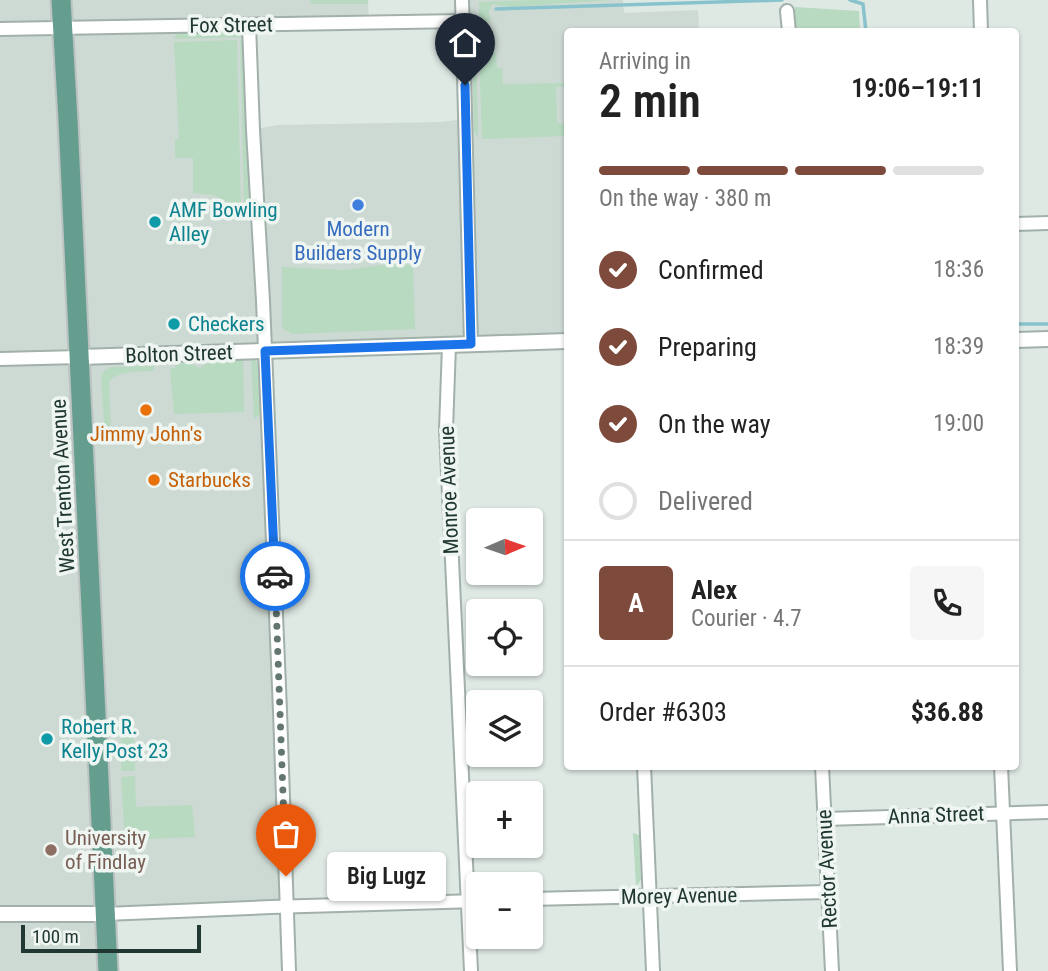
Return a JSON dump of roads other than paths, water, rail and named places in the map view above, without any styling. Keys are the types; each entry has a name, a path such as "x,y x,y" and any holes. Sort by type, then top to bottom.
{"main road":[{"name":"West Trenton Avenue","path":"61,0 108,971"}],"street":[{"path":"462,0 471,344"},
{"path":"979,0 981,28"},
{"path":"787,11 789,28"},
{"name":"Fox Street","path":"0,29 463,21"},
{"path":"249,25 265,351 289,971"},
{"path":"1019,224 1048,223"},
{"path":"1019,340 1048,339"},
{"name":"Bolton Street","path":"0,359 564,341"},
{"name":"Monroe Avenue","path":"449,345 446,430 470,872"},
{"path":"644,770 653,971"},
{"name":"Rector Avenue","path":"822,770 832,971"},
{"path":"1001,770 1010,971"},
{"name":"Anna Street","path":"825,819 1048,811"},
{"name":"Morey Avenue","path":"543,899 828,892"},
{"path":"0,914 105,914 466,901"},
{"name":"Monroe Avenue","path":"471,949 471,971"}],"waterway":[{"path":"496,9 782,0"},
{"path":"850,0 863,4 866,28"},
{"path":"1019,324 1048,324"}],"place":[{"name":"Modern Builders Supply","path":"358,205"},
{"name":"AMF Bowling Alley","path":"155,222"},
{"name":"Checkers","path":"174,324"},
{"name":"Jimmy John's","path":"146,410"},
{"name":"Starbucks","path":"154,480"},
{"name":"Robert R. Kelly Post 23","path":"47,739"},
{"name":"University of Findlay","path":"51,850"},
{"name":"Big Lugz","path":"286,876"}]}
